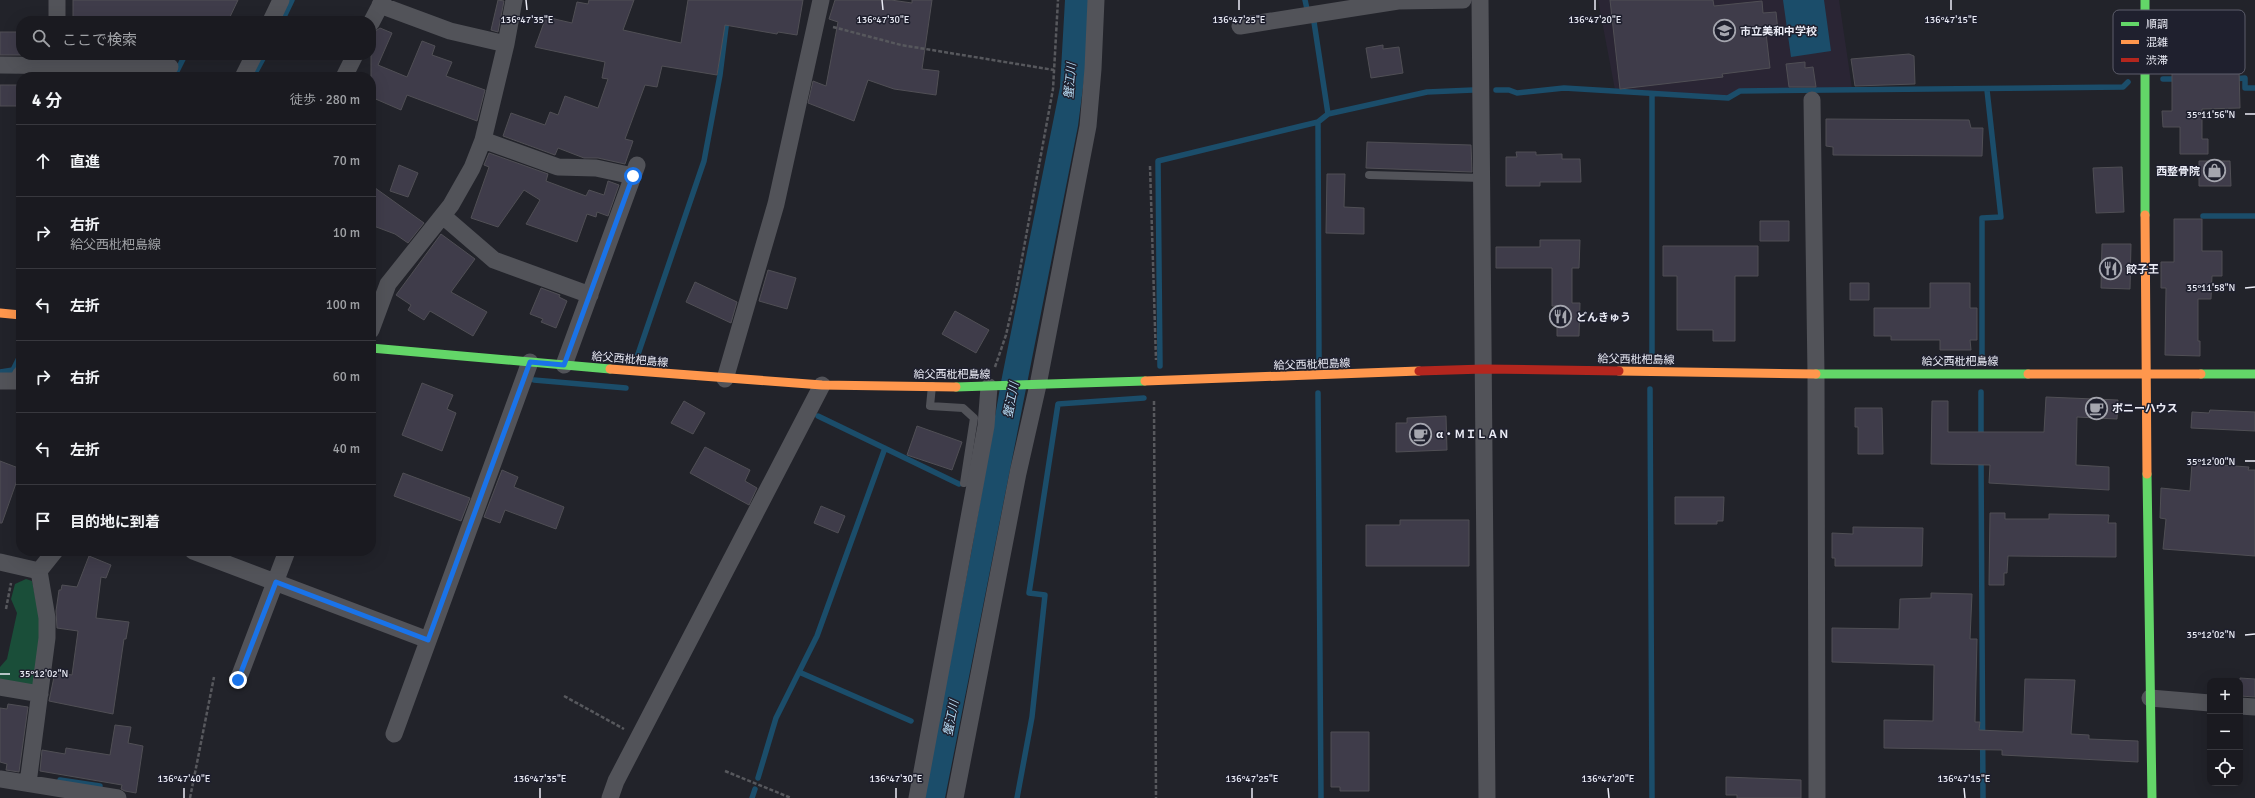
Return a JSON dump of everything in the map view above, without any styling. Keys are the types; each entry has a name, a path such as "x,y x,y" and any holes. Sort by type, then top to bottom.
{"main road":[{"path":"2145,74 2145,373 2152,798"},
{"path":"0,313 16,315"},
{"name":"給父西枇杷島線","path":"376,348 725,379 822,385 1038,385 1484,369 1816,374 2255,374"}],"street":[{"path":"57,0 57,16"},
{"path":"273,16 281,0"},
{"path":"376,316 388,284 451,205 472,168 483,140 506,44 514,0"},
{"path":"725,379 776,204 822,0"},
{"path":"955,798 1018,472 1038,385 1088,126 1093,69 1096,0"},
{"path":"1240,26 1398,1 1463,0"},
{"path":"1480,0 1487,798"},
{"path":"374,16 381,3 450,31 506,44"},
{"path":"246,72 252,60"},
{"path":"346,72 352,60"},
{"path":"0,65 170,67"},
{"path":"1812,100 1816,374 1817,798"},
{"path":"483,140 558,167 635,170 564,365"},
{"path":"443,216 494,260 590,295"},
{"path":"394,734 530,362"},
{"path":"0,381 16,381"},
{"path":"610,798 616,781 639,736 822,385"},
{"path":"917,798 986,426 989,386"},
{"path":"28,783 40,694 47,624 39,571 51,556"},
{"path":"216,556 276,582 428,640"},
{"path":"238,680 285,556"},
{"path":"8,564 39,571"},
{"path":"0,687 40,694"},
{"path":"2150,698 2207,703"},
{"path":"2243,706 2255,707"},
{"path":"0,779 97,796 118,798"}],"lane":[{"path":"1369,175 1482,178"},
{"path":"932,386 930,406 963,408 974,418 964,482"}],"path":[{"path":"989,386 1006,335 1016,291 1053,89 1058,0"},
{"path":"816,22 901,45 1054,70"},
{"path":"1150,166 1155,381 1156,798"},
{"path":"6,610 8,564"},
{"path":"190,798 214,677"},
{"path":"564,696 639,736"},
{"path":"725,771 791,798"}],"shaded area":[{"name":"市立美和中学校","path":"1598,0 1839,0 1852,88 1740,89 1727,96 1615,90"}],"green space":[{"path":"26,579 32,581 41,625 34,687 0,682 0,667 7,659 17,613 11,599 15,584"}],"water":[{"name":"蟹江川","path":"1065,0 1089,0 1085,72 1078,126 945,798 924,798 972,548 1001,382 1060,87"},
{"path":"1783,0 1824,0 1831,51 1791,57"}],"building":[{"path":"73,0 238,0 230,16 73,16"},
{"path":"498,0 504,1 498,32 491,30"},
{"path":"589,0 634,0 623,30 681,43 688,0 803,0 797,35 778,32 777,34 725,25 717,75 662,66 657,87 645,85 625,139 633,141 625,164 598,158 584,158 558,148 555,155 503,136 511,113 545,125 550,112 558,115 565,96 598,108 608,79 602,78 605,62 535,47 546,17 572,23 577,2 588,4"},
{"path":"835,0 891,0 912,3 912,0 932,0 922,69 939,71 936,95 894,89 868,80 854,121 808,103 813,81 826,86 838,22 829,19"},
{"path":"1610,0 1713,0 1714,6 1762,1 1763,13 1776,12 1778,31 1766,33 1770,68 1722,74 1723,77 1620,89"},
{"path":"380,28 392,33 378,65 407,77 422,41 435,46 432,55 452,62 446,76 485,90 477,121 407,95 401,110 376,99 376,72 371,72 371,60 376,60 376,31"},
{"path":"0,32 16,32 16,55 0,55"},
{"path":"1383,45 1383,49 1399,47 1403,73 1371,78 1366,48"},
{"path":"1909,54 1914,56 1915,84 1855,86 1851,59"},
{"path":"1805,62 1805,68 1813,67 1816,87 1789,87 1786,64"},
{"path":"2172,74 2239,74 2240,108 2202,109 2202,139 2208,139 2208,154 2180,154 2180,127 2163,127 2162,111 2172,111"},
{"path":"0,85 16,85 16,106 0,106"},
{"path":"1826,119 1969,120 1971,128 1983,128 1982,156 1833,155 1833,147 1826,146"},
{"path":"1367,142 1471,145 1472,172 1366,168"},
{"path":"1516,152 1536,152 1536,155 1562,154 1562,159 1580,159 1581,182 1540,182 1540,186 1506,186 1506,157 1517,157"},
{"path":"489,153 548,174 546,181 586,196 589,190 604,195 608,181 619,185 608,216 597,212 596,217 587,214 577,242 526,224 540,200 524,190 498,227 471,218 489,167 484,165"},
{"path":"2199,161 2230,161 2231,186 2199,186"},
{"path":"399,165 418,173 408,197 390,191"},
{"path":"2122,167 2124,212 2096,213 2093,168"},
{"path":"1327,174 1345,174 1344,207 1364,208 1364,234 1326,233"},
{"path":"376,189 424,223 408,243 395,234 376,227"},
{"path":"2174,219 2202,219 2202,251 2222,251 2222,276 2212,276 2211,299 2198,299 2198,341 2200,341 2200,356 2165,355 2166,288 2161,288 2161,262 2174,262"},
{"path":"1760,221 1789,221 1789,241 1760,241"},
{"path":"441,234 475,259 451,292 487,312 473,336 430,311 424,320 408,310 411,305 396,295"},
{"path":"1540,240 1580,240 1579,268 1572,268 1572,303 1580,303 1579,336 1557,336 1557,306 1552,306 1552,268 1496,268 1496,247 1540,247"},
{"path":"2102,244 2131,244 2130,289 2101,288"},
{"path":"1663,246 1758,246 1758,276 1735,276 1735,341 1713,341 1713,330 1677,330 1677,276 1663,276"},
{"path":"768,270 796,278 787,309 759,301"},
{"path":"695,282 737,302 731,323 686,302"},
{"path":"1850,283 1869,283 1869,300 1850,300"},
{"path":"1930,283 1970,283 1970,308 1977,308 1977,340 1970,340 1971,350 1940,350 1940,340 1891,340 1891,336 1874,336 1874,308 1930,308"},
{"path":"541,288 560,295 559,297 567,301 556,328 541,322 543,319 530,314"},
{"path":"955,311 989,330 976,353 942,334"},
{"path":"422,383 453,395 447,409 456,413 442,451 402,435"},
{"path":"2046,397 2118,400 2117,419 2077,417 2076,465 2109,467 2109,490 1989,483 1990,465 1931,464 1932,401 1948,401 1948,432 2044,432"},
{"path":"684,401 705,413 693,434 671,423"},
{"path":"1855,408 1882,408 1883,454 1858,454 1858,427 1855,427"},
{"path":"2210,410 2255,412 2255,431 2191,428 2192,412 2209,413"},
{"path":"1446,416 1447,450 1396,452 1396,423 1407,423 1407,418"},
{"path":"917,426 962,442 952,470 907,455"},
{"path":"705,447 750,470 745,481 757,488 749,505 690,473"},
{"path":"0,461 16,467 16,483 2,523 0,523"},
{"path":"2192,463 2249,467 2248,470 2255,470 2255,556 2163,549 2166,519 2160,518 2161,488 2190,491"},
{"path":"502,470 518,477 514,487 564,507 556,529 505,510 500,523 484,517"},
{"path":"403,473 470,498 461,521 394,496"},
{"path":"1675,497 1724,497 1723,521 1717,521 1717,524 1675,524"},
{"path":"821,506 845,516 838,533 814,523"},
{"path":"1990,513 2005,513 2005,519 2049,519 2049,514 2109,515 2108,523 2116,523 2116,557 2008,556 2007,573 2004,573 2004,585 1989,585"},
{"path":"1400,520 1469,520 1469,566 1366,566 1366,525 1400,525"},
{"path":"1853,527 1923,528 1922,566 1835,566 1835,558 1832,558 1832,533 1853,534"},
{"path":"89,556 111,565 106,578 101,577 96,618 129,622 126,639 124,639 113,714 49,701 55,672 72,675 78,631 57,628 56,611 59,590 61,590 62,585 77,587"},
{"path":"1931,593 1972,594 1970,639 1977,639 1975,722 1980,722 1979,730 2023,732 2025,679 2075,680 2071,734 2089,735 2089,739 2138,741 2138,762 2002,755 2002,750 1884,748 1884,720 1933,721 1934,665 1832,662 1832,628 1899,629 1900,599 1931,598"},
{"path":"2243,678 2255,679 2255,697 2243,696"},
{"path":"8,704 28,707 19,772 6,770 7,764 0,762 0,708 7,709"},
{"path":"115,725 131,727 128,743 143,746 136,793 121,789 122,785 40,771 42,750 65,754 66,748 110,755"},
{"path":"1331,732 1369,732 1369,791 1340,791 1340,787 1331,787"},
{"path":"1726,777 1801,780 1801,798 1737,798 1737,795 1726,795"}],"waterway":[{"path":"284,16 292,0"},
{"path":"1305,0 1307,9"},
{"path":"636,360 704,161 720,75 727,19"},
{"path":"1314,22 1328,114 1318,122 1319,360"},
{"path":"176,72 182,60"},
{"path":"256,72 262,60"},
{"path":"2233,79 2245,78 2245,88 2255,88"},
{"path":"2163,79 2178,79"},
{"path":"1496,90 1509,90 1517,93 1564,88 1728,98 1740,91 2123,87 2128,82"},
{"path":"1328,114 1427,92 1473,90"},
{"path":"1982,358 1982,218 2001,217 1987,90"},
{"path":"1652,95 1652,358"},
{"path":"1160,366 1158,161 1318,122"},
{"path":"2203,216 2255,216"},
{"path":"0,372 13,370 16,364"},
{"path":"534,380 626,388"},
{"path":"1650,389 1652,798"},
{"path":"1981,392 1981,438"},
{"path":"1318,393 1321,798"},
{"path":"1017,798 1032,717 1045,595 1029,593 1058,404 1144,398"},
{"path":"818,416 959,484"},
{"path":"758,778 776,718 817,636 885,448"},
{"path":"1981,458 1983,798"},
{"path":"799,672 911,721"},
{"path":"60,780 100,786"},
{"path":"752,798 755,789"}],"traffic: fast":[{"path":"2145,0 2145,10"},
{"path":"2145,74 2145,215"},
{"path":"376,348 610,369"},
{"path":"1816,374 2028,374"},
{"path":"2201,374 2255,374"},
{"path":"956,387 1145,381"},
{"path":"2147,474 2152,798"}],"traffic: slow":[{"path":"2145,215 2147,474"},
{"path":"0,313 16,315"},
{"path":"610,369 822,385 956,387"},
{"path":"1145,381 1419,371"},
{"path":"1619,371 1816,374"},
{"path":"2028,374 2201,374"}],"traffic: jam":[{"path":"1419,371 1484,369 1619,371"}],"place":[{"name":"市立美和中学校","path":"1724,31"},
{"name":"西整骨院","path":"2215,171"},
{"name":"餃子王","path":"2110,269"},
{"name":"どんきゅう","path":"1561,317"},
{"name":"ポニーハウス","path":"2097,408"},
{"name":"α・ＭＩＬＡＮ","path":"1421,434"}],"route":[{"path":"238,680 276,582 428,640 530,362 564,365 633,176"}]}
